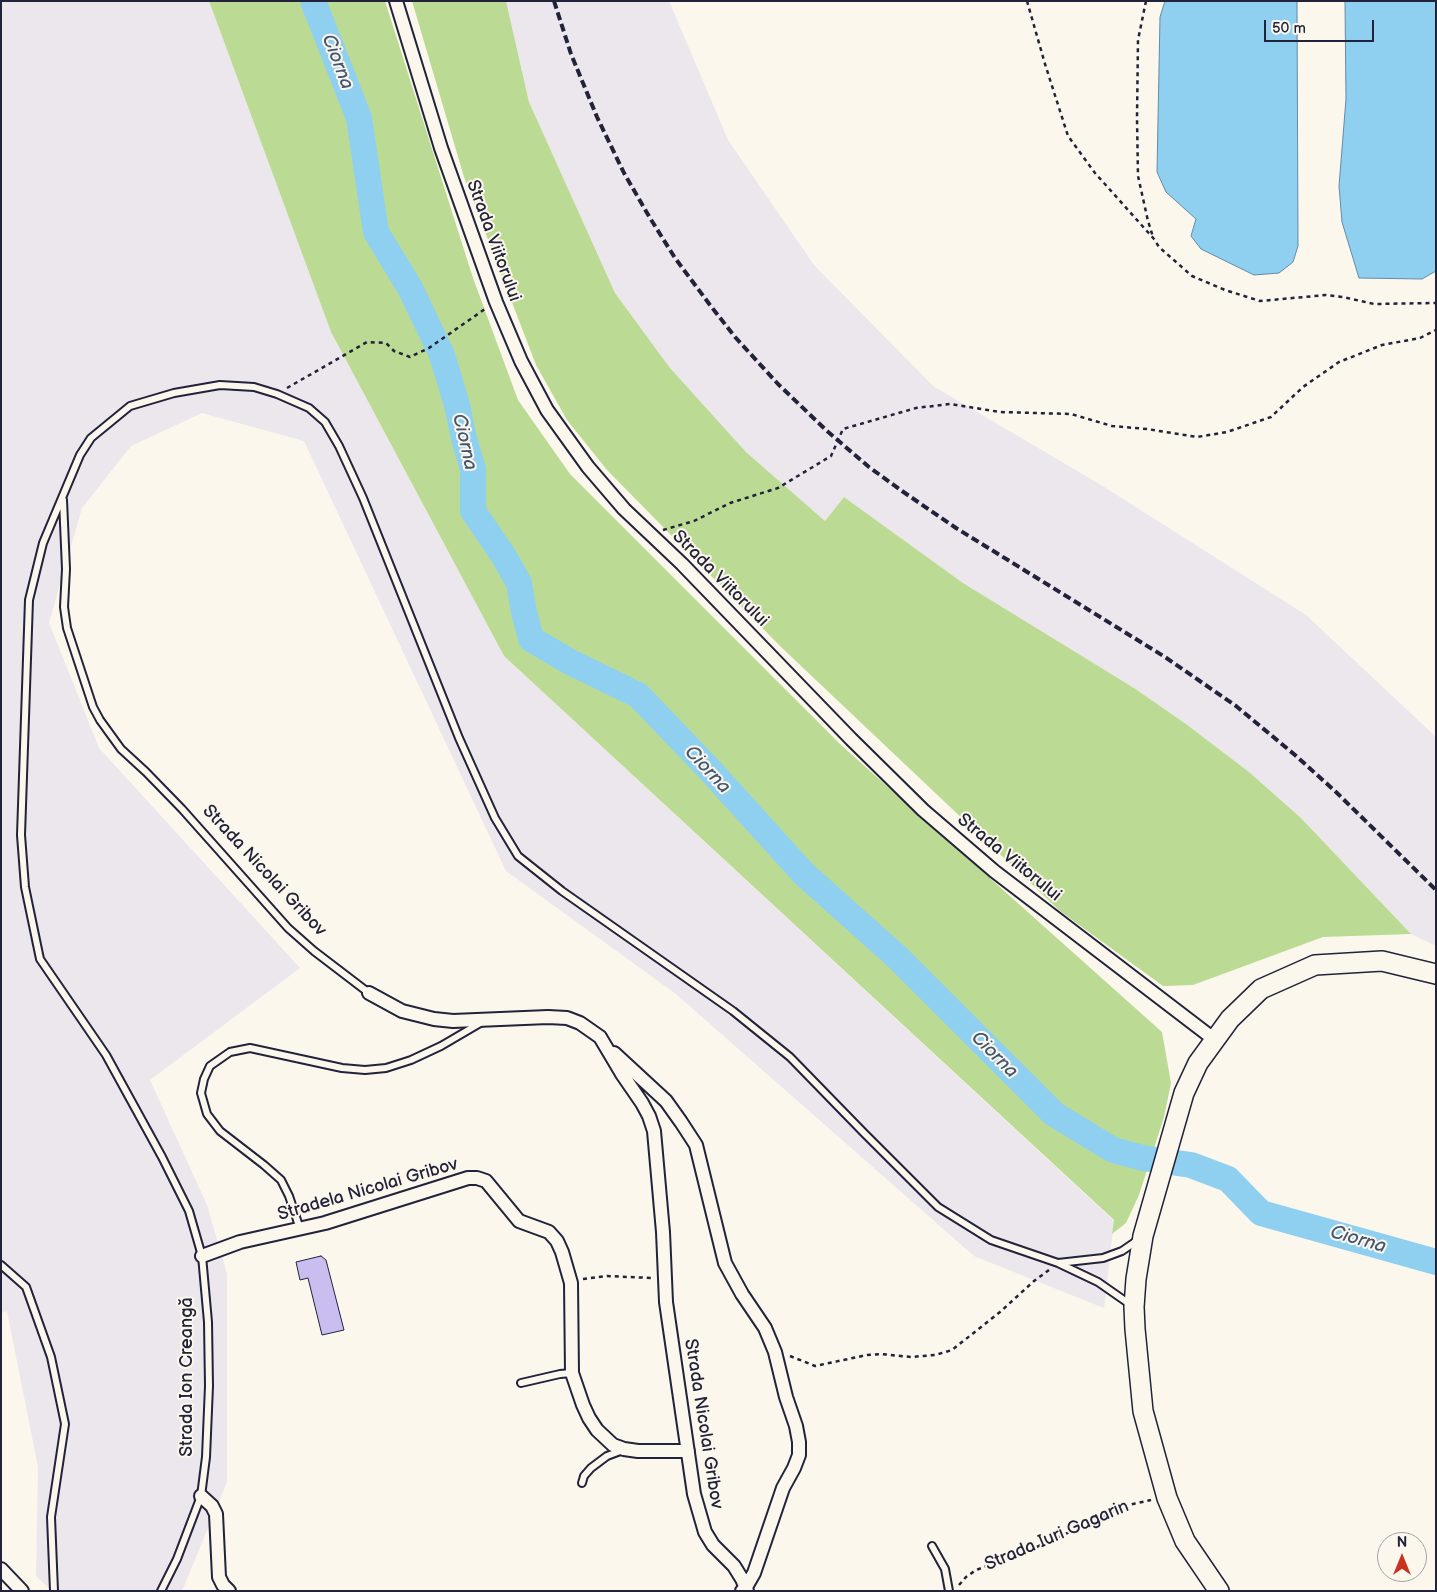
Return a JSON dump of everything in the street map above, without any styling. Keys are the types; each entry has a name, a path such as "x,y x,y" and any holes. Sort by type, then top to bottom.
{"main road":[{"path":"1219,1591 1185,1540 1167,1498 1143,1411 1134,1307 1136,1279 1143,1236 1184,1093 1198,1063 1230,1019 1261,989 1315,965 1382,961 1436,974"}],"street":[{"name":"Strada Viitorului","path":"396,1 441,148 496,302 521,361 547,410 588,467 624,509 682,564 851,739 923,810 994,871 1215,1040"},
{"name":"Strada Nicolai Gribov","path":"369,993 402,1011 434,1019 452,1021 567,1018 580,1023 600,1037 649,1116 654,1131 663,1232 666,1302 694,1494 705,1532 713,1545 734,1566 745,1590"},
{"path":"606,1047 666,1101 696,1145 725,1263 732,1278 765,1328 777,1360 786,1397 796,1426 799,1455 783,1488 760,1560 745,1590"},
{"name":"Stradela Nicolai Gribov","path":"202,1256 240,1242 325,1223 468,1178 486,1181 493,1187 510,1212 519,1221 549,1232 557,1241 562,1252 571,1283 572,1373 583,1405 597,1430 613,1445 624,1449 638,1451 688,1451"},
{"path":"201,1496 212,1506 216,1514 219,1576 223,1585 230,1591"},
{"path":"1,1569 22,1591"}],"lane":[{"name":"Strada Ion Creangă","path":"161,1591 177,1559 201,1496 206,1457 209,1386 208,1322 202,1256 189,1211 162,1157 106,1055 40,959 25,887 22,835 29,600 44,543 80,455 91,438 130,406 174,393 220,384 254,387 277,394 309,408 325,422 339,446 363,498 463,747 495,818 518,856 562,891 733,1011 790,1057 938,1207 991,1240 1058,1263 1098,1282 1134,1307"},
{"name":"Strada Nicolai Gribov","path":"62,498 66,569 64,607 67,628 93,707 110,737 182,809 288,928 314,951 369,993"},
{"path":"300,1229 289,1196 281,1180 220,1131 207,1114 201,1093 204,1079 210,1066 230,1052 250,1048 342,1068 365,1070 386,1068 411,1060 441,1046 486,1020"},
{"path":"1058,1263 1103,1258 1122,1251 1143,1236"},
{"path":"1,1265 26,1287 51,1357 65,1424 51,1517 54,1591"},
{"path":"521,1383 572,1373"},
{"path":"582,1483 584,1476 591,1468 608,1456 624,1449"},
{"path":"932,1546 945,1569 949,1591"}],"path":[{"path":"1027,1 1068,136 1095,173 1159,247 1192,276 1225,290 1260,301 1326,296 1343,297 1374,304 1436,303"},
{"path":"1146,1 1138,40 1138,176 1154,240"},
{"path":"277,394 367,342 386,343 394,351 410,357 428,348 496,302"},
{"path":"650,533 694,521 730,503 778,488 831,456 842,429 916,408 950,404 1000,412 1071,414 1112,426 1147,429 1197,437 1227,432 1271,417 1303,387 1339,362 1382,345 1420,338 1436,330"},
{"path":"777,1360 789,1355 815,1366 867,1355 881,1354 911,1357 935,1355 952,1350 1058,1263"},
{"path":"571,1283 607,1276 664,1279"},
{"name":"Strada Iuri Gagarin","path":"956,1591 966,1577 976,1570 1030,1550 1133,1504 1167,1498"}],"shaded area":[{"path":"1,1 209,1 331,332 504,656 1114,1221 1104,1308 974,1256 676,994 506,871 304,441 202,413 131,446 82,508 49,623 99,748 300,968 150,1080 207,1205 227,1274 227,1482 182,1591 52,1591 36,1576 38,1467 7,1311 1,1313"},
{"path":"506,1 669,1 728,140 814,265 933,386 1101,485 1306,615 1436,737 1436,946 1411,934 1301,818 1249,772 1186,724 1134,688 963,583 844,497 825,521 746,452 670,368 615,293 529,102"}],"green space":[{"path":"209,1 385,1 473,278 518,400 570,474 841,745 1162,1032 1171,1083 1164,1117 1139,1195 1126,1223 1112,1234 1114,1220 504,656 331,332"},
{"path":"412,1 506,1 529,102 615,293 670,368 746,452 825,521 844,497 963,583 1134,688 1186,724 1249,772 1301,818 1411,934 1323,937 1193,985 1163,986 1060,911 781,647 607,470 567,420 536,365 464,177"}],"water":[{"path":"1165,1 1297,1 1298,246 1293,262 1279,273 1254,275 1201,249 1191,236 1196,219 1166,192 1157,172 1160,17"},
{"path":"1345,1 1436,1 1436,271 1422,279 1359,278 1342,222 1339,186 1346,99"}],"building":[{"path":"321,1256 326,1260 344,1330 322,1335 308,1278 300,1280 296,1262"}],"waterway":[{"name":"Ciorna","path":"313,1 359,118 376,232 410,288 442,355 473,469 473,511 503,555 519,583 531,639 570,662 638,695 709,769 804,874 897,957 1054,1114 1113,1150 1143,1158 1191,1165 1228,1179 1261,1213 1436,1262"}],"railway":[{"path":"554,1 571,54 597,117 624,173 650,218 675,258 710,305 735,337 778,384 827,431 869,467 902,491 956,528 1165,657 1236,706 1336,792 1436,890"}]}
